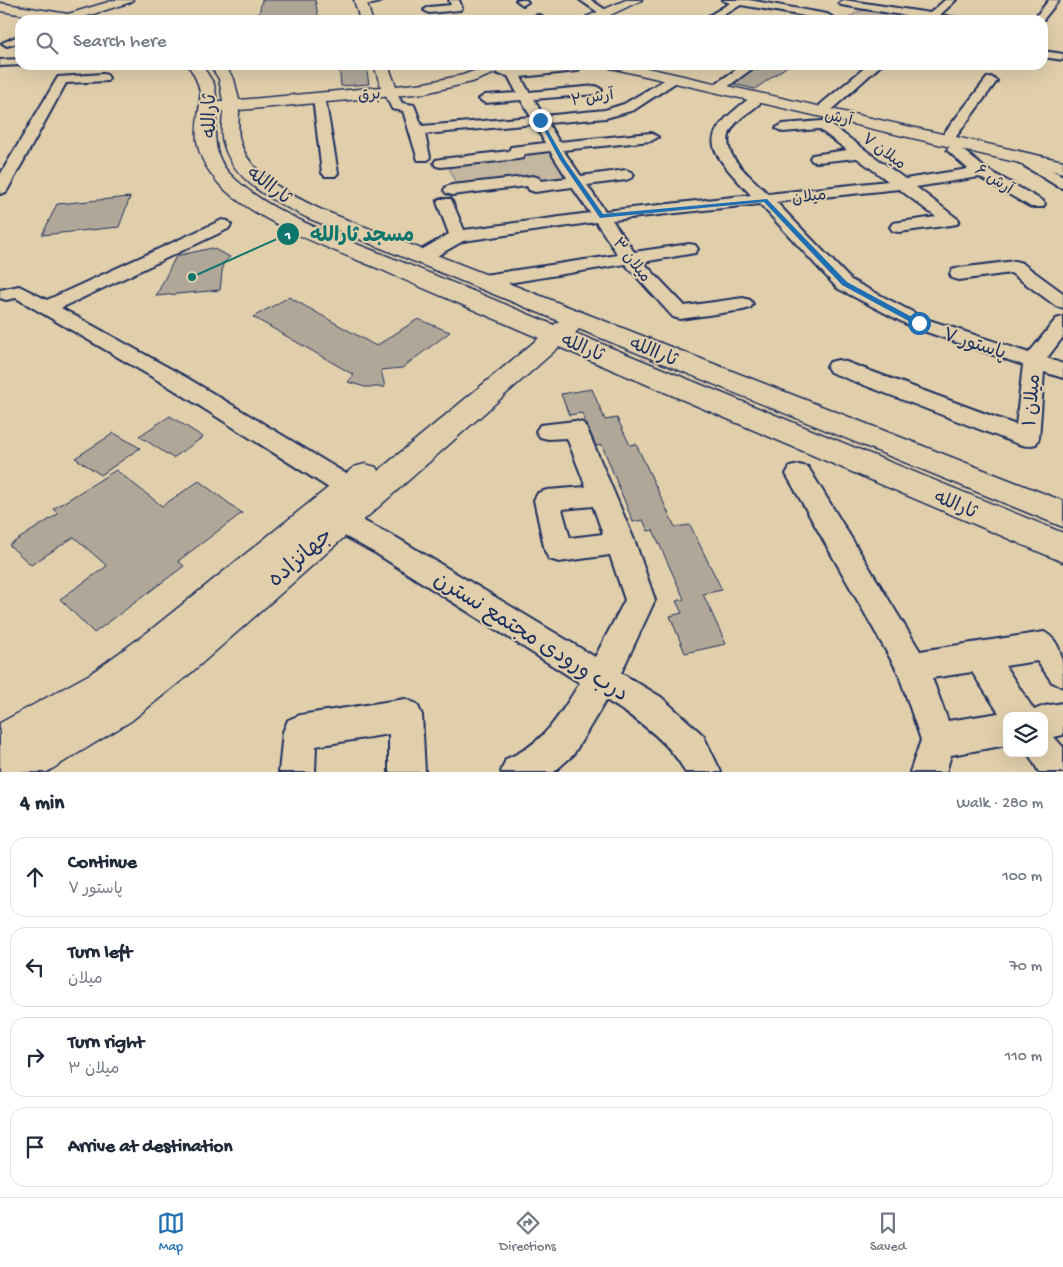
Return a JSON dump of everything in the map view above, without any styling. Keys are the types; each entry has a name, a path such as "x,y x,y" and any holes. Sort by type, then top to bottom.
{"street":[{"path":"83,15 128,0"},
{"path":"364,15 360,1 378,0"},
{"path":"585,0 602,15"},
{"path":"608,15 636,0"},
{"path":"609,15 648,0"},
{"path":"727,0 916,15"},
{"path":"933,15 951,0"},
{"path":"716,15 742,1"},
{"path":"429,10 456,4"},
{"path":"1042,15 1052,4 1063,9"},
{"path":"0,7 47,15"},
{"path":"0,14 15,16"},
{"path":"7,42 15,40"},
{"path":"1048,55 1063,57"},
{"path":"0,63 15,62"},
{"path":"0,189 62,80 103,78 76,70"},
{"name":"ثارالله","path":"199,70 204,76 210,92 224,104 206,143 212,161 225,180 253,203 293,224 1063,548"},
{"name":"ثاراالله","path":"221,70 232,89 224,104 230,139 237,156 250,173 277,195 315,214 484,282 548,332 1063,514"},
{"path":"383,70 397,106 409,108 423,157"},
{"name":"برق","path":"224,104 319,98 448,84 494,70"},
{"name":"میلان ۳","path":"502,70 527,96 554,146 629,258 680,313 743,304"},
{"name":"آرش","path":"641,70 722,85 761,96 826,107 952,143 1063,161"},
{"name":"آرش","path":"651,70 1063,168"},
{"path":"722,85 744,70"},
{"path":"826,107 869,70"},
{"name":"آرش ۲","path":"417,132 606,114 629,107 677,77"},
{"path":"952,143 991,81"},
{"name":"برق","path":"224,104 389,90"},
{"path":"485,99 596,90"},
{"name":"پاستور ۷","path":"761,96 724,130 720,148 727,160 844,284 919,323 1063,371"},
{"path":"319,98 330,173"},
{"name":"میلان ۷","path":"783,128 822,125 951,220 899,227"},
{"path":"441,163 518,155 516,150 651,137"},
{"name":"آرش ۶","path":"952,143 981,172 1037,204"},
{"path":"0,154 22,152"},
{"path":"817,158 860,153"},
{"path":"1023,159 1063,183"},
{"name":"میلان","path":"458,236 602,216 903,184 981,172"},
{"path":"422,257 458,236 449,196 533,181 535,187 626,175"},
{"path":"45,308 222,225"},
{"path":"484,282 689,249"},
{"path":"959,274 1015,267 1063,302"},
{"name":"درب ورودی مجتمع نسترن","path":"6,294 19,292 181,384 352,502 386,546 602,677 649,708 691,747 703,772"},
{"path":"1034,361 1063,323"},
{"name":"جهانزاده","path":"6,772 116,707 178,660 352,502 548,332"},
{"name":"میلان ۱","path":"838,367 1027,438 1034,361"},
{"path":"520,772 532,768 561,743 602,677 640,600 621,542 575,429 548,431"},
{"path":"799,474 912,667 938,740 928,772"},
{"path":"603,496 547,500 559,551 621,542"},
{"name":"جهانزاده","path":"0,746 27,733 111,682 352,502"},
{"path":"912,667 1044,646 1063,672"},
{"path":"979,656 1017,712"},
{"path":"297,772 300,732 405,715 407,772"},
{"path":"1048,721 1063,718"},
{"path":"938,740 1003,729"},
{"path":"1048,756 1060,772"}],"shaded area":[{"path":"870,10 900,15 853,15 859,11"},
{"path":"551,150 569,180 540,184 535,176 456,185 448,164 526,157 524,153"}],"building":[{"path":"262,0 315,0 318,15 259,15"},
{"path":"339,70 367,70 369,84 341,86"},
{"path":"752,70 782,70 755,89 734,84"},
{"path":"130,197 119,227 42,235 57,204"},
{"path":"212,248 230,257 223,263 220,290 156,296 176,256"},
{"path":"289,297 376,346 418,319 450,332 402,368 381,370 385,387 365,387 348,382 354,375 253,317"},
{"path":"592,389 605,420 617,418 630,445 636,444 675,527 690,525 722,590 703,594 726,644 685,653 670,616 682,613 676,601 684,599 653,530 648,531 643,520 633,522 602,445 596,446 582,413 569,415 561,394"},
{"path":"170,416 203,437 173,458 139,436"},
{"path":"114,433 140,448 101,475 75,458"},
{"path":"116,470 162,506 199,481 242,513 178,561 184,566 94,633 60,599 107,566 74,537 31,565 9,545 58,514 53,509"}],"place":[{"name":"مسجد ثارالله","path":"192,277"}],"route":[{"path":"540,120 562,160 602,216 765,200 844,284 919,323"}]}
